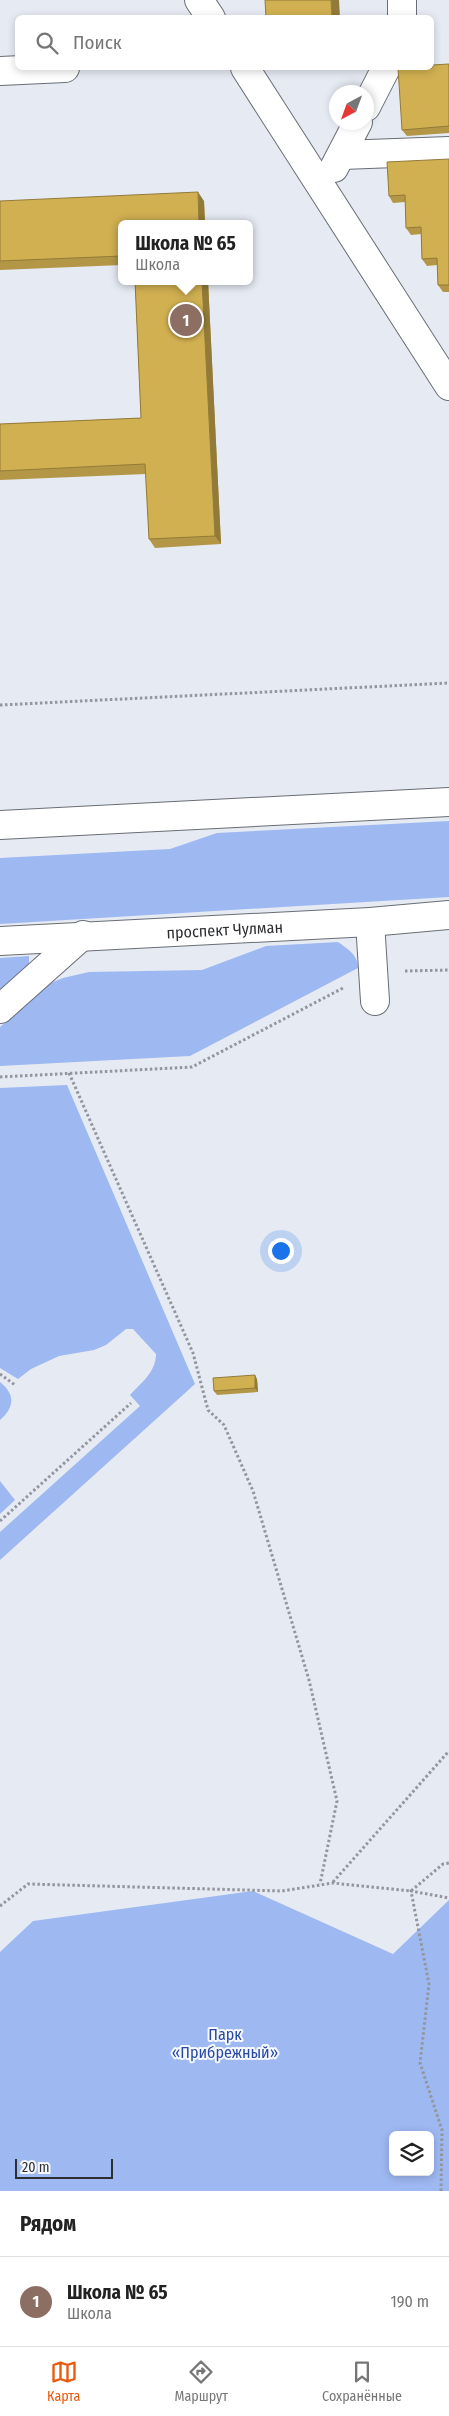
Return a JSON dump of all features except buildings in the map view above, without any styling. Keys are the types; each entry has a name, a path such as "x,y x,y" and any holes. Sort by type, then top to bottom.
{"main road":[{"path":"199,0 209,15"},
{"path":"402,0 402,15"},
{"path":"0,71 22,70"},
{"path":"246,70 449,386"},
{"path":"374,91 385,70"},
{"path":"322,189 354,130"},
{"path":"342,155 449,151"},
{"path":"0,825 449,802"},
{"name":"проспект Чулман","path":"0,941 83,935 447,917"},
{"path":"370,922 375,1001"},
{"path":"0,1008 83,935"}],"path":[{"path":"0,705 449,683"},
{"path":"0,1076 192,1067 373,972 449,970"},
{"path":"69,1073 193,1354 208,1410 224,1425 253,1491 309,1680 337,1801 320,1884"},
{"path":"0,1374 15,1385"},
{"path":"0,1521 131,1403"},
{"path":"333,1883 449,1751"},
{"path":"411,1891 443,1864 449,1863"},
{"path":"0,1906 28,1884 282,1891 333,1883 411,1891 449,1898"},
{"path":"411,1891 429,1984 420,2062 442,2130 442,2191"}],"green space":[{"path":"449,821 449,897 0,924 0,858 170,849 217,833"},
{"path":"338,942 354,956 358,963 358,968 190,1056 0,1066 0,1027 48,984 63,978 89,972 202,970 266,946"},
{"path":"29,956 29,965 0,991 0,958"},
{"path":"67,1085 195,1384 0,1560 0,1532 140,1406 130,1395 151,1372 156,1354 133,1329 126,1329 106,1345 94,1350 59,1356 31,1369 18,1379 0,1368 0,1088"},
{"path":"0,1382 11,1396 11,1405 0,1420"},
{"path":"0,1481 15,1500 0,1514"},
{"name":"Парк «Прибрежный»","path":"253,1891 393,1954 449,1900 449,2191 0,2191 0,1952 33,1921"}],"place":[{"name":"Школа № 65","path":"186,320"}]}
